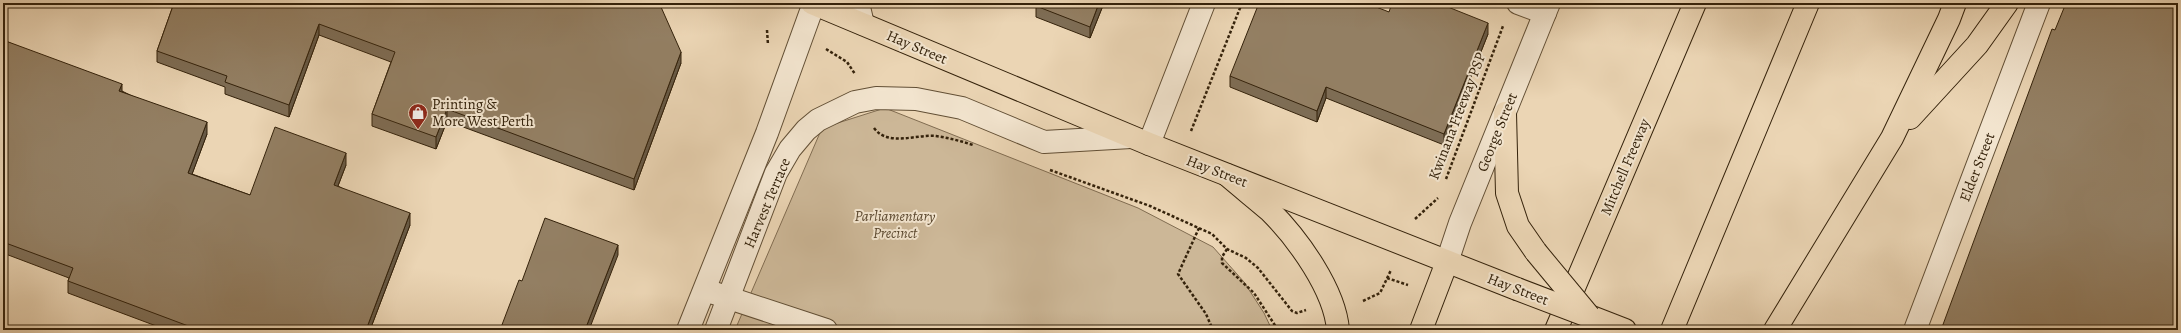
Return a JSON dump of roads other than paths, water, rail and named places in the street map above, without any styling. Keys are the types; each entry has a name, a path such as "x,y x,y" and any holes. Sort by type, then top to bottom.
{"main road":[{"name":"Hay Street","path":"813,3 1140,141 1447,262 1625,330"},
{"name":"Mitchell Freeway","path":"1556,330 1695,3"},
{"path":"1672,330 1808,3"},
{"path":"1775,330 1892,138 1949,19 1955,3"},
{"path":"1892,138 1943,80 1977,45 2007,3"},
{"path":"1505,113 1507,192 1518,226 1536,252 1589,316"},
{"path":"1227,175 1270,212 1306,257 1334,305 1338,330"},
{"path":"1421,330 1447,262"}],"street":[{"name":"Harvest Terrace","path":"688,330 767,133 813,3"},
{"path":"858,3 863,24"},
{"path":"1140,141 1204,3"},
{"path":"1518,3 1547,8"},
{"name":"Elder Street","path":"1915,330 2039,3"},
{"name":"George Street","path":"1447,262 1460,223 1547,8"},
{"name":"Harvest Terrace","path":"716,330 776,173 790,149 806,130 818,120 843,107 876,98 916,99 962,108 1044,142 1140,141"},
{"path":"703,290 826,330"}],"place":[{"name":"Printing & More West Perth","path":"418,130"}],"park label":[{"name":"Parliamentary Precinct","path":"895,224"}]}
